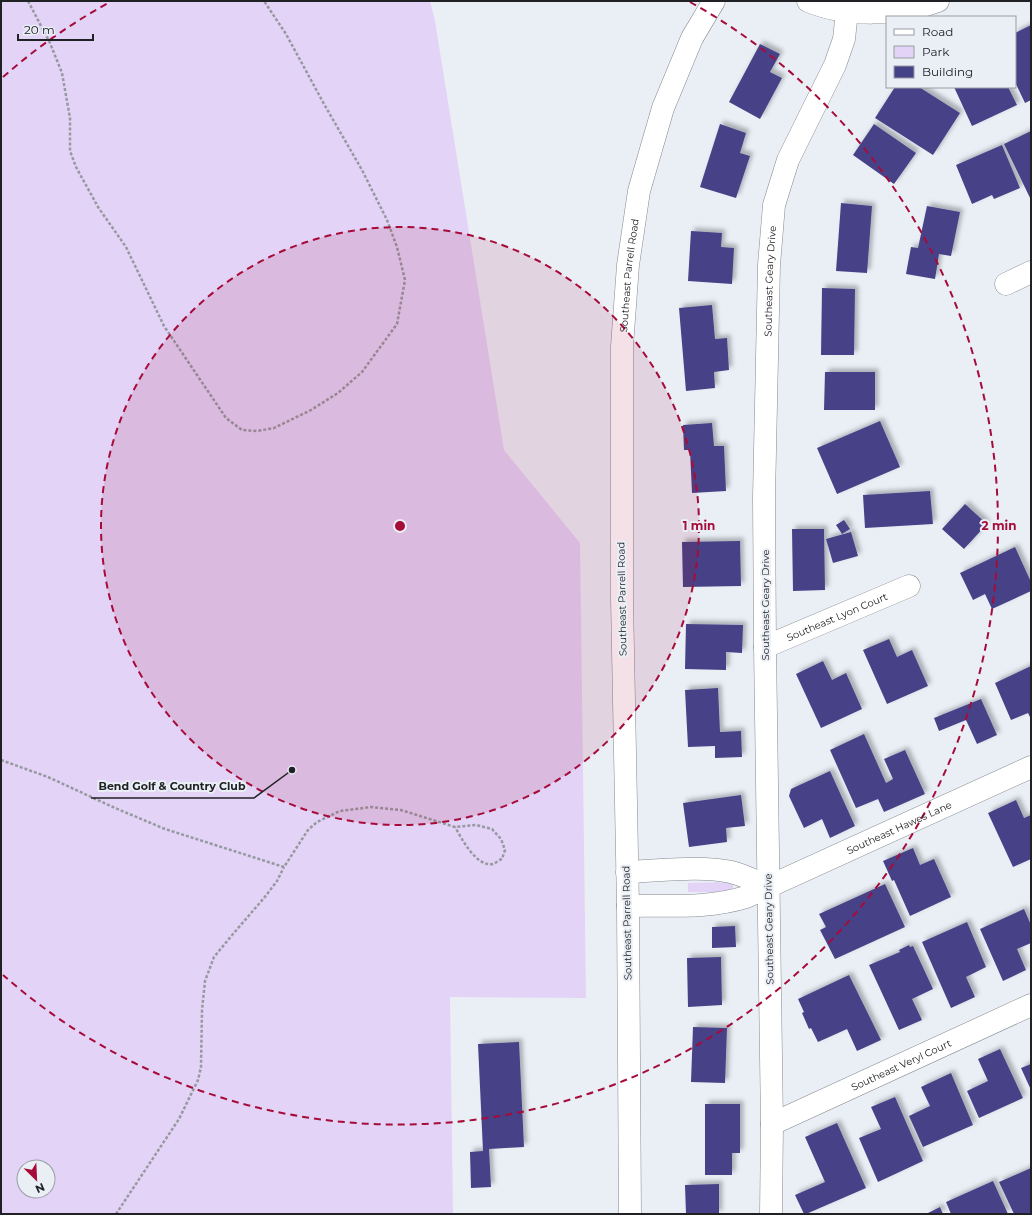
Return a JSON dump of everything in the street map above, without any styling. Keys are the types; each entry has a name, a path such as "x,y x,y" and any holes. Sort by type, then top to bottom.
{"street":[{"name":"Southeast Parrell Road","path":"630,1214 628,906 622,599 622,346 628,265 639,191 663,108 692,38 714,1"},
{"path":"808,1 847,12 888,12 927,5 938,1"},
{"name":"Southeast Geary Drive","path":"771,1214 772,1124 764,497 769,265 774,205 788,160 836,65 844,39 847,12"},
{"path":"1006,284 1031,272"},
{"name":"Southeast Lyon Court","path":"765,647 909,586"},
{"name":"Southeast Hawes Lane","path":"628,906 714,904 734,901 1031,768"},
{"path":"627,872 698,869 724,870 742,875 768,887"},
{"name":"Southeast Veryl Court","path":"772,1124 1031,1005"}],"path":[{"path":"28,1 50,43 62,73 70,118 70,151 76,167 98,207 126,247 164,326 226,418 242,430 257,432 274,428 312,410 338,393 362,372 397,324 405,280 397,246 387,220 368,182 286,34 264,1"},
{"path":"1,760 48,777 164,829 284,867"},
{"path":"116,1214 179,1119 198,1080 201,1067 202,1010 205,981 214,957 277,881 284,867 308,830 316,822 340,811 371,807 401,810 455,827 476,826 492,829 501,839 505,850 502,859 493,864 481,862 468,848 455,827"}],"green space":[{"path":"1,1 430,1 435,21 504,450 580,543 586,998 450,997 453,1214 1,1214"},
{"path":"729,882 733,884 733,890 730,892 688,892 688,883"}],"building":[{"path":"1031,25 1031,100 1025,103 1016,84 1016,32"},
{"path":"760,44 780,54 770,72 782,78 760,119 729,102"},
{"path":"894,88 921,88 960,113 933,155 875,118"},
{"path":"954,88 1008,88 1017,105 972,126"},
{"path":"720,124 746,133 740,153 750,156 736,198 700,187"},
{"path":"874,124 916,153 894,184 853,155"},
{"path":"1031,131 1031,200 1004,144"},
{"path":"1002,145 1020,188 994,199 992,195 972,204 956,165"},
{"path":"841,203 872,206 867,273 836,271"},
{"path":"927,206 960,212 951,256 939,254 935,279 906,274 911,247 918,248"},
{"path":"691,231 722,233 721,247 734,248 732,284 688,281"},
{"path":"822,288 855,289 854,355 821,355"},
{"path":"712,305 715,339 727,338 729,370 714,372 715,388 686,391 679,308"},
{"path":"825,372 875,372 875,410 824,410"},
{"path":"880,421 900,467 837,494 817,448"},
{"path":"712,423 714,446 724,446 726,491 692,493 690,450 684,450 683,425"},
{"path":"930,491 933,524 865,528 863,495"},
{"path":"965,504 987,524 964,549 942,529"},
{"path":"844,520 850,529 842,534 836,525"},
{"path":"792,529 824,529 825,590 793,591"},
{"path":"851,532 858,556 833,563 826,539"},
{"path":"740,541 741,586 683,587 682,542"},
{"path":"1015,547 1031,582 1031,591 992,609 985,594 973,600 960,573"},
{"path":"686,624 743,625 742,653 726,652 726,670 685,669"},
{"path":"889,639 897,657 912,650 928,686 887,704 863,650"},
{"path":"823,661 832,680 846,673 862,709 821,728 796,674"},
{"path":"1031,666 1031,719 1028,713 1011,720 995,683"},
{"path":"718,688 720,732 741,731 742,757 715,758 715,746 688,747 685,690"},
{"path":"981,699 997,735 977,744 966,720 939,731 934,718"},
{"path":"864,734 886,783 893,779 884,759 905,750 925,794 884,812 878,799 856,808 830,750"},
{"path":"830,771 855,826 830,838 822,819 804,828 789,796 791,789"},
{"path":"741,795 745,826 726,828 727,842 689,847 683,803"},
{"path":"1016,800 1024,818 1031,815 1031,859 1013,867 988,813"},
{"path":"913,848 920,865 934,859 951,897 910,916 894,880 892,881 883,861"},
{"path":"885,884 905,927 835,959 820,930 826,927 819,914"},
{"path":"1024,909 1031,925 1031,943 1017,949 1026,970 1003,981 980,929"},
{"path":"967,922 986,967 966,977 975,997 951,1008 922,942"},
{"path":"735,926 736,947 712,948 712,927"},
{"path":"909,945 910,947 913,946 933,989 912,999 922,1020 899,1030 869,965 900,952 899,950"},
{"path":"721,957 722,1005 688,1007 687,958"},
{"path":"849,975 881,1040 857,1051 847,1029 818,1042 811,1028 809,1029 798,999"},
{"path":"693,1027 727,1028 725,1083 691,1082"},
{"path":"519,1042 524,1147 489,1149 491,1187 471,1188 470,1152 483,1151 478,1044"},
{"path":"1000,1049 1023,1098 979,1118 967,1091 988,1081 978,1059"},
{"path":"1031,1064 1031,1090 1021,1068"},
{"path":"951,1073 973,1125 923,1147 909,1116 930,1106 921,1087"},
{"path":"895,1097 923,1161 878,1182 859,1138 881,1129 871,1107"},
{"path":"705,1104 740,1104 740,1153 732,1153 732,1175 705,1175"},
{"path":"837,1123 866,1188 804,1214 795,1195 825,1182 805,1137"},
{"path":"1031,1168 1031,1214 1014,1214 999,1182"},
{"path":"993,1181 1008,1214 951,1214 946,1202"},
{"path":"719,1184 719,1214 686,1214 685,1185"},
{"path":"940,1207 943,1214 926,1214"}],"place":[{"name":"Bend Golf & Country Club","path":"292,770"}]}
